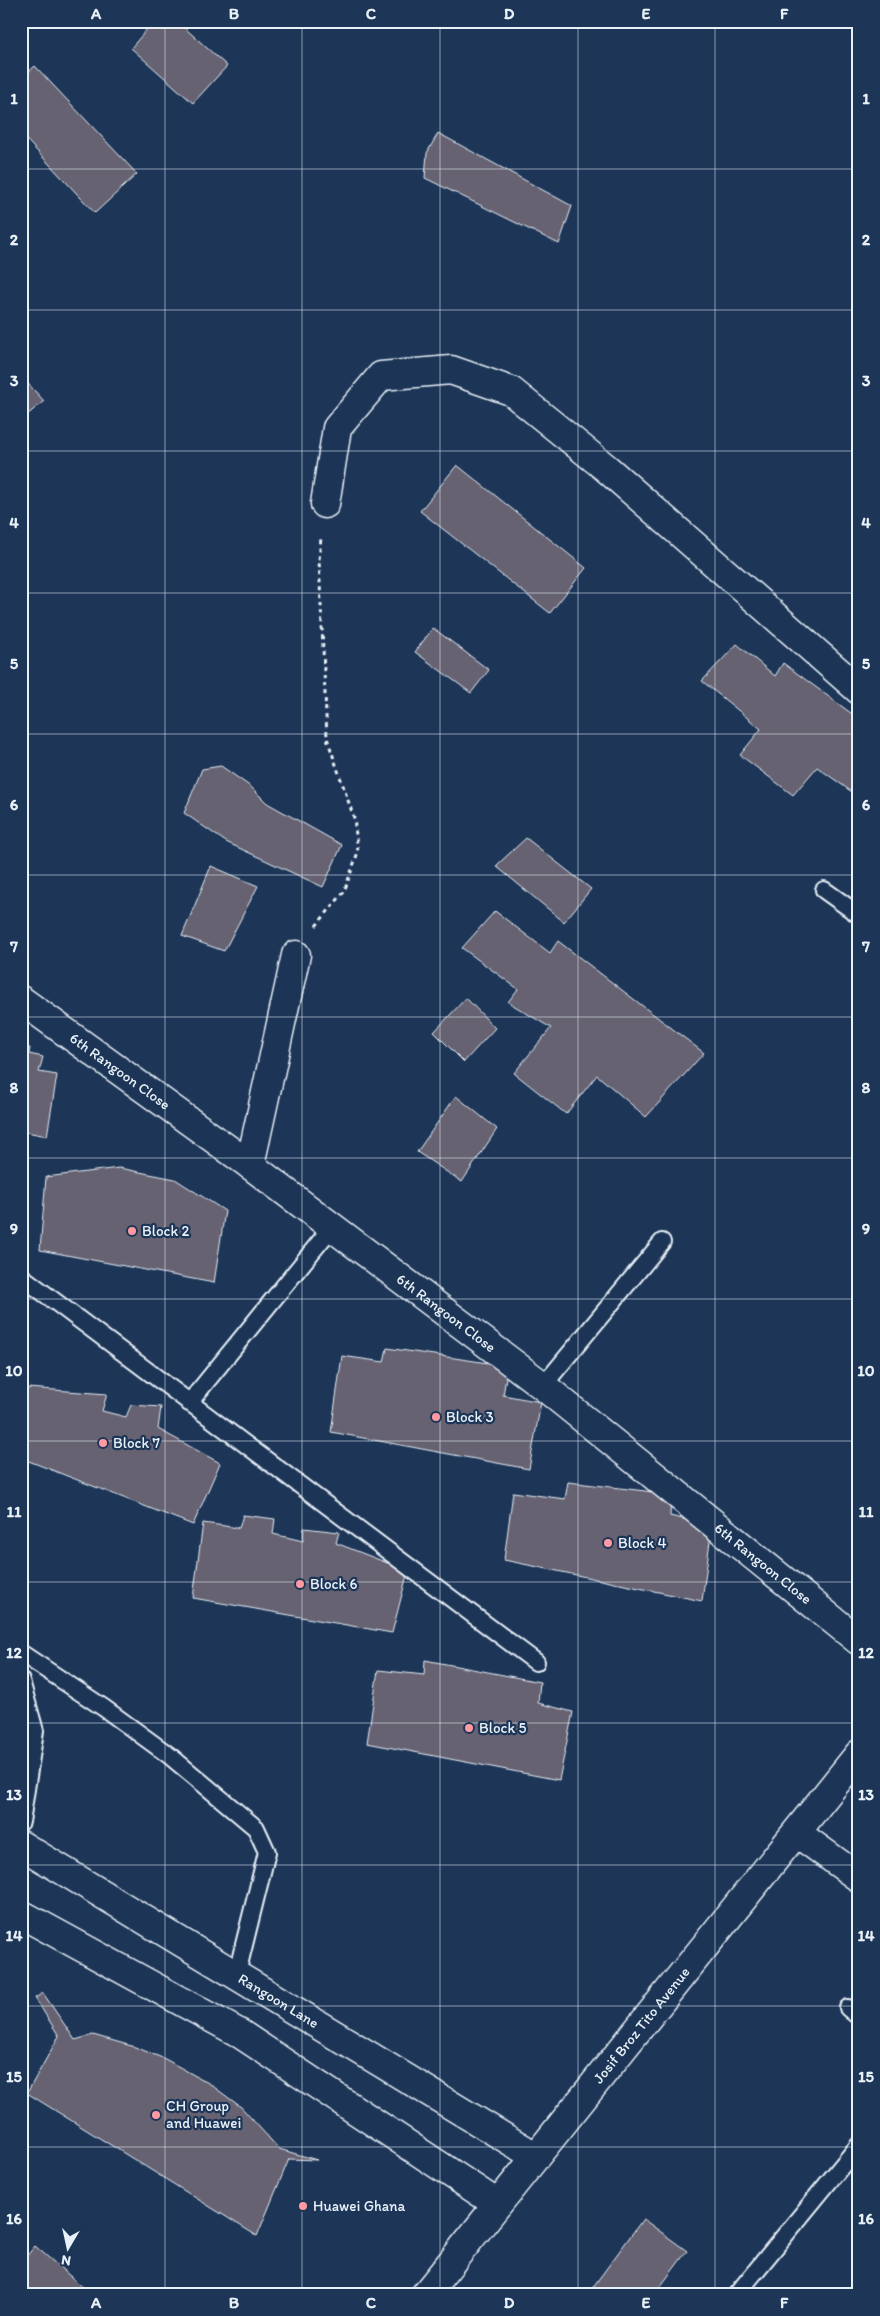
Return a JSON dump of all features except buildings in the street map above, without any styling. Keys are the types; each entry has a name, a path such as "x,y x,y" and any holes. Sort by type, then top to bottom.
{"street":[{"path":"325,504 337,428 381,376 451,370 510,392 540,415 606,468 859,690"},
{"path":"250,1165 296,956"},
{"name":"6th Rangoon Close","path":"21,1000 250,1165 543,1386 859,1641"},
{"name":"Josif Broz Tito Avenue","path":"425,2295 496,2203 859,1754"},
{"path":"797,1833 859,1878"},
{"name":"Rangoon Lane","path":"21,1845 236,1977 535,2156"},
{"path":"21,1914 239,2033 496,2203"}],"lane":[{"path":"824,890 859,915"},
{"path":"190,1403 332,1227"},
{"path":"543,1386 662,1242"},
{"path":"21,1276 536,1662"},
{"path":"21,1653 104,1708 170,1756 256,1828 267,1852 236,1977"},
{"path":"21,1680 35,1731 21,1822"},
{"path":"736,2295 859,2146"}],"path":[{"path":"296,956 344,892 358,852 354,818 327,738 319,560 325,504"}],"place":[{"name":"Block 2","path":"132,1231"},
{"name":"Block 3","path":"436,1417"},
{"name":"Block 7","path":"103,1443"},
{"name":"Block 4","path":"608,1543"},
{"name":"Block 6","path":"300,1584"},
{"name":"Block 5","path":"469,1728"},
{"name":"CH Group and Huawei","path":"156,2115"},
{"name":"Huawei Ghana","path":"303,2206"}]}
